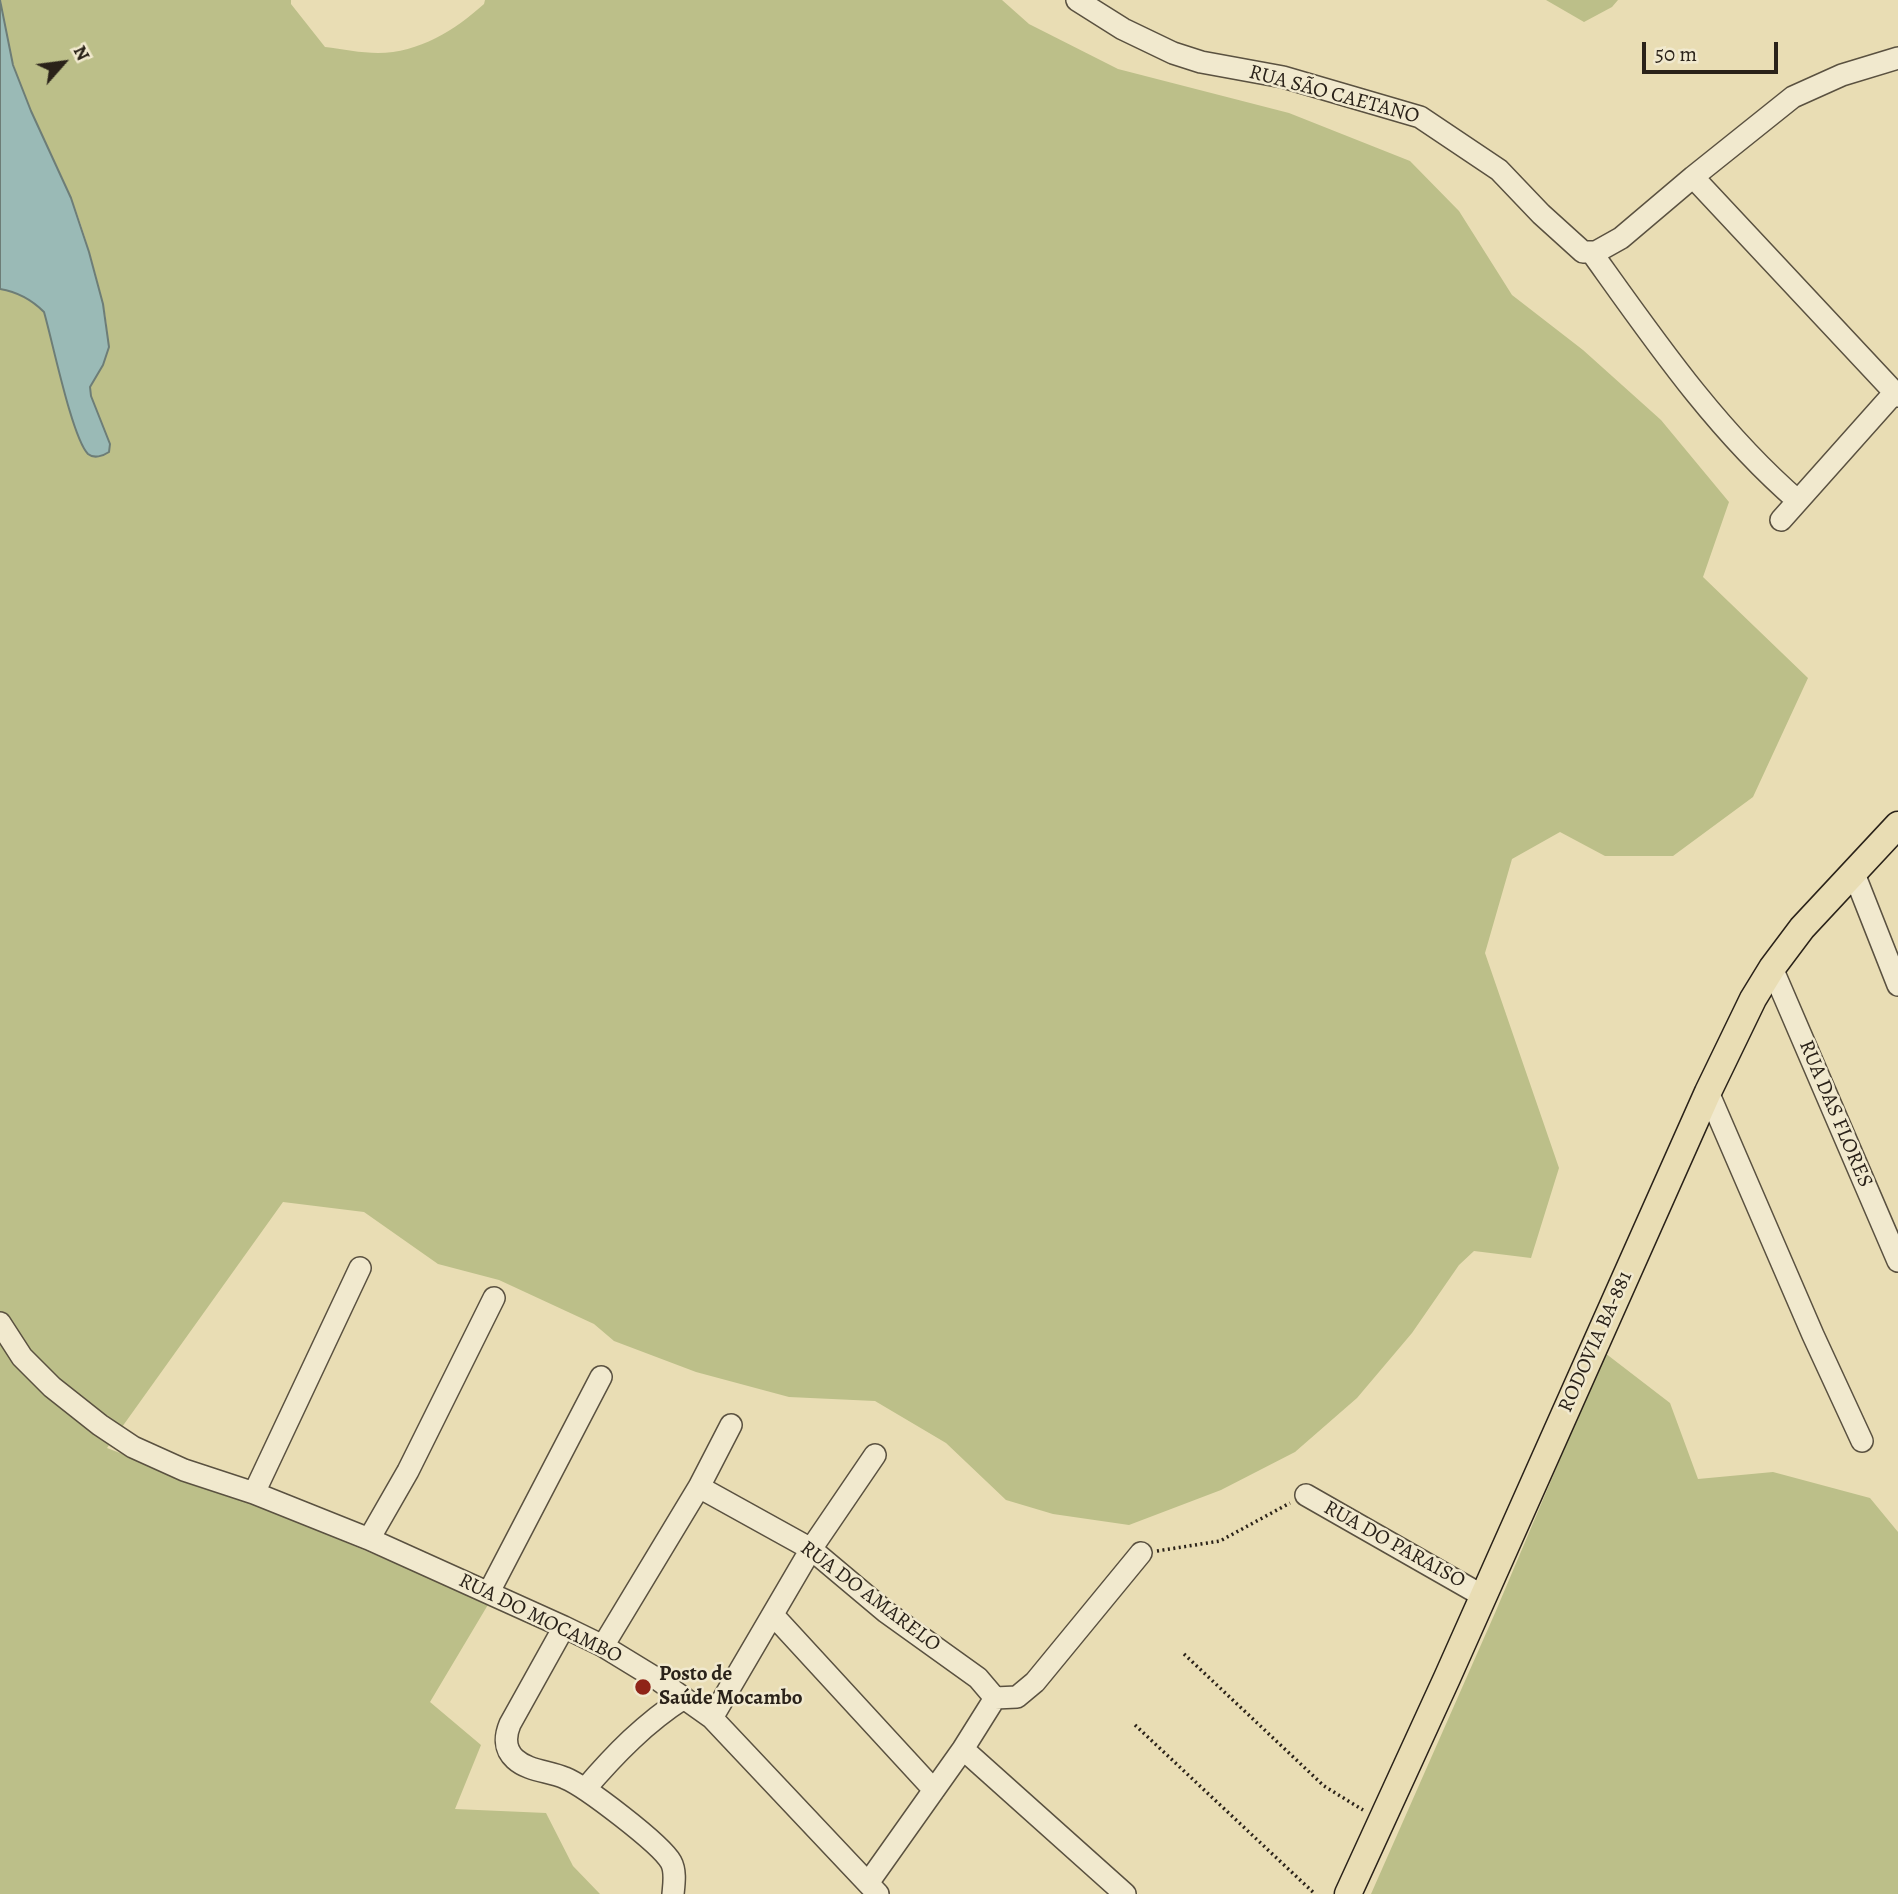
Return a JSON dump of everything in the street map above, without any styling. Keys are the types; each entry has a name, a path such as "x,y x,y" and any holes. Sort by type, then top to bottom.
{"main road":[{"name":"RODOVIA BA-881","path":"1348,1894 1708,1092 1753,999 1802,928 1898,825"}],"street":[{"name":"RUA SÃO CAETANO","path":"1077,0 1123,29 1173,53 1202,62 1283,77 1420,117 1499,170 1576,247 1592,253"},
{"path":"1798,501 1741,448 1705,405 1592,253 1606,248 1620,238 1793,97 1842,75 1898,58"},
{"path":"1693,177 1896,394 1781,520"},
{"path":"1853,871 1898,985"},
{"name":"RUA DAS FLORES","path":"1772,968 1898,1261"},
{"path":"1708,1092 1808,1324 1862,1441"},
{"path":"254,1493 360,1268"},
{"path":"369,1539 408,1471 494,1298"},
{"name":"RUA DO MOCAMBO","path":"0,1323 22,1357 52,1387 133,1447 184,1470 254,1493 369,1539 489,1592 603,1646 684,1698 712,1718 873,1888"},
{"path":"489,1592 601,1377"},
{"path":"603,1646 699,1487 731,1425"},
{"path":"712,1718 811,1549 875,1455"},
{"name":"RUA DO AMARELO","path":"699,1487 811,1549 886,1612 978,1678 995,1698"},
{"name":"RUA DO PARAISO","path":"1306,1495 1483,1595"},
{"path":"873,1888 995,1698 1017,1696 1035,1682 1141,1553"},
{"path":"773,1615 934,1790"},
{"path":"564,1627 510,1724 506,1741 513,1758 569,1779 662,1849 673,1868 673,1894"},
{"path":"585,1789 614,1755 684,1698"},
{"path":"963,1749 1125,1894"}],"path":[{"path":"1141,1553 1220,1541 1306,1495"},
{"path":"1184,1654 1324,1786 1380,1821"},
{"path":"1135,1725 1315,1894"}],"green space":[{"path":"1,0 291,0 291,4 325,47 378,53 408,49 435,38 473,14 485,0 1002,0 1029,24 1118,69 1289,113 1410,161 1459,211 1512,295 1583,350 1661,420 1729,502 1703,577 1808,678 1753,797 1673,856 1605,856 1560,832 1512,859 1485,953 1559,1168 1531,1258 1474,1251 1459,1265 1412,1333 1357,1398 1295,1452 1221,1490 1129,1525 1053,1514 1006,1500 946,1443 875,1401 789,1397 696,1372 614,1341 594,1324 499,1280 438,1264 364,1212 283,1202 107,1448 281,1515 489,1603 430,1702 481,1745 455,1809 546,1813 573,1866 600,1894 0,1894 0,289 24,297 44,312 76,429 110,444 90,389 93,379 103,366 107,351 103,303 75,208 17,76 4,26"},
{"path":"1546,0 1618,0 1612,7 1584,22"},
{"path":"1605,1353 1670,1403 1698,1479 1773,1472 1870,1498 1898,1532 1898,1894 1371,1894 1495,1613"}],"water":[{"path":"0,0 13,65 71,198 103,304 109,347 103,365 90,387 110,444 109,452 104,455 88,454 82,444 63,387 44,312 24,297 0,289"}],"place":[{"name":"Posto de Saúde Mocambo","path":"643,1687"}]}
